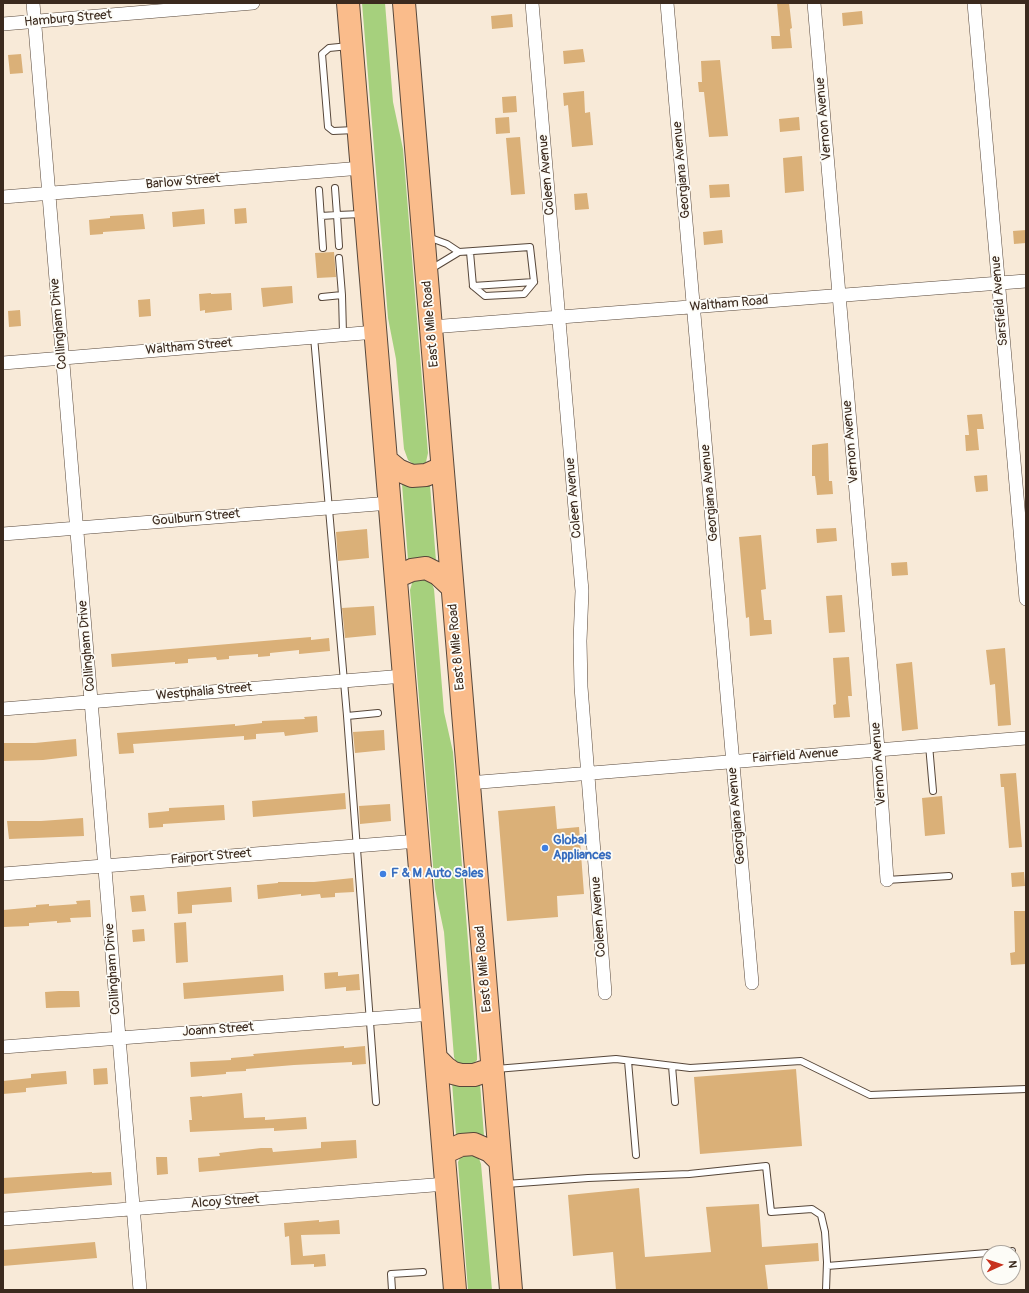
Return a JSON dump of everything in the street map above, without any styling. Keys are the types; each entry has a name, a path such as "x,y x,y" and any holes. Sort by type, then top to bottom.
{"highway":[{"path":"348,3 455,1290"},
{"name":"East 8 Mile Road","path":"404,3 511,1290"},
{"path":"386,460 398,470 412,476 426,475 442,468"},
{"path":"396,577 412,570 426,568 438,574 452,587"},
{"path":"436,1058 446,1068 461,1075 474,1075 492,1069"},
{"path":"444,1153 461,1145 474,1144 490,1151 500,1161"}],"street":[{"name":"Collingham Drive","path":"33,3 140,1290"},
{"name":"Hamburg Street","path":"3,24 253,3"},
{"name":"Coleen Avenue","path":"532,3 582,591 580,669 605,993"},
{"name":"Georgiana Avenue","path":"667,3 752,984"},
{"name":"Vernon Avenue","path":"814,3 878,749 887,880"},
{"name":"Sarsfield Avenue","path":"974,3 1026,599"},
{"name":"Barlow Street","path":"3,197 362,168"},
{"name":"Waltham Road","path":"431,327 1026,280"},
{"name":"Waltham Street","path":"3,363 376,332"},
{"name":"Goulburn Street","path":"3,534 390,503"},
{"name":"Westphalia Street","path":"3,709 404,676"},
{"name":"Fairfield Avenue","path":"468,783 1026,738"},
{"name":"Fairport Street","path":"3,874 418,841"},
{"name":"Joann Street","path":"3,1047 432,1014"},
{"name":"Alcoy Street","path":"3,1220 446,1184"}],"lane":[{"path":"352,46 329,48 322,54 328,127 333,130 359,130"},
{"path":"335,188 339,246"},
{"path":"319,190 324,248"},
{"path":"321,216 366,214"},
{"path":"423,236 447,244 459,252"},
{"path":"426,272 459,252 530,247 534,282 524,294 485,296 473,286 470,252"},
{"path":"339,258 343,334"},
{"path":"473,286 534,282"},
{"path":"322,296 342,295"},
{"path":"314,337 347,716 371,1018 376,1102"},
{"path":"347,716 378,714"},
{"path":"929,746 933,791"},
{"path":"887,880 949,876"},
{"path":"492,1069 616,1059 690,1068 801,1060 870,1095 1026,1089"},
{"path":"628,1061 636,1155"},
{"path":"672,1066 675,1102"},
{"path":"502,1185 591,1178 689,1174 766,1166 771,1212 812,1209 821,1215 825,1232 827,1266 826,1290"},
{"path":"827,1266 981,1254"},
{"path":"392,1290 391,1274 423,1272"}],"green space":[{"path":"362,3 385,3 393,102 403,149 428,453 426,462 423,465 416,466 408,460 404,449 396,359 388,318"},
{"path":"402,484 430,485 436,561 408,560"},
{"path":"423,576 432,584 434,589 444,712 453,752 477,1055 477,1060 471,1066 462,1066 456,1062 454,1057 444,932 435,889 410,590 413,580"},
{"path":"452,1082 480,1083 484,1136 456,1135"},
{"path":"466,1153 478,1156 481,1164 492,1290 468,1290 458,1162"}],"building":[{"path":"777,3 789,3 792,28 790,29 792,48 772,49 771,36 780,36"},
{"path":"862,11 863,24 843,26 842,13"},
{"path":"512,14 513,27 492,29 491,16"},
{"path":"583,49 585,62 564,64 563,51"},
{"path":"21,54 23,73 10,74 8,55"},
{"path":"720,60 728,136 709,137 704,92 699,92 698,82 702,82 701,61"},
{"path":"584,91 585,113 590,112 593,145 572,147 568,105 564,106 563,93"},
{"path":"516,96 517,112 503,113 502,97"},
{"path":"509,117 510,133 496,134 495,118"},
{"path":"799,117 800,130 780,132 779,119"},
{"path":"520,137 525,194 511,195 506,138"},
{"path":"802,156 804,191 785,193 783,158"},
{"path":"729,184 730,197 710,198 709,185"},
{"path":"587,193 589,209 575,210 574,194"},
{"path":"246,208 247,223 235,224 234,209"},
{"path":"204,209 205,224 173,227 172,212"},
{"path":"143,214 145,229 103,232 103,234 90,235 89,220 110,218 110,216"},
{"path":"722,230 723,243 704,245 703,232"},
{"path":"1026,230 1026,243 1014,244 1013,231"},
{"path":"334,252 336,277 317,278 315,253"},
{"path":"292,286 293,303 263,307 261,288"},
{"path":"231,293 232,310 205,313 205,310 200,311 199,294"},
{"path":"150,299 151,316 139,317 138,300"},
{"path":"20,310 21,326 9,327 8,311"},
{"path":"982,414 984,429 977,429 979,450 966,451 965,435 969,435 967,415"},
{"path":"828,443 829,481 832,481 833,494 817,495 815,476 812,476 812,445"},
{"path":"987,475 988,491 976,492 974,476"},
{"path":"836,528 837,541 817,543 816,529"},
{"path":"367,529 369,558 338,561 336,532"},
{"path":"761,535 766,589 761,590 764,620 771,620 772,634 750,636 749,617 746,618 739,537"},
{"path":"907,562 908,575 892,576 891,563"},
{"path":"842,595 845,632 829,633 826,596"},
{"path":"374,606 376,635 345,638 342,608"},
{"path":"311,637 311,640 329,638 330,651 299,654 299,650 270,653 270,656 258,657 258,654 229,656 229,659 217,660 216,657 188,659 188,663 175,664 175,662 112,667 111,654"},
{"path":"1005,648 1011,725 998,726 995,684 990,685 986,650"},
{"path":"849,657 852,696 848,696 850,717 834,718 833,705 836,704 833,658"},
{"path":"912,662 918,729 902,731 896,664"},
{"path":"317,716 318,732 285,736 284,732 256,734 256,739 244,740 244,736 133,744 134,753 119,754 117,733 235,724 235,726 262,723 262,721 305,719 304,717"},
{"path":"384,730 385,750 355,753 353,732"},
{"path":"76,739 77,756 43,760 3,761 3,743 35,743"},
{"path":"1016,773 1022,847 1009,848 1004,787 1001,787 1000,774"},
{"path":"345,793 346,809 253,817 252,801"},
{"path":"942,796 945,834 925,836 922,798"},
{"path":"390,804 391,821 360,824 359,806"},
{"path":"224,805 225,820 163,824 163,827 149,828 148,813 169,811 169,808"},
{"path":"555,806 557,829 579,827 584,894 557,896 558,917 507,921 498,811"},
{"path":"83,818 84,836 9,839 7,821 41,821"},
{"path":"1024,872 1025,886 1012,887 1011,873"},
{"path":"353,878 354,892 335,893 335,897 321,898 320,894 301,896 301,894 258,899 257,885 278,882 314,882"},
{"path":"231,887 232,902 192,905 192,913 178,914 177,892"},
{"path":"144,895 146,911 132,912 130,896"},
{"path":"90,900 91,917 70,918 71,922 57,923 57,921 29,923 29,926 3,927 3,910 36,907 36,905 49,904 49,906 77,904 76,901"},
{"path":"1014,911 1026,911 1026,964 1011,965 1010,953 1015,952"},
{"path":"186,922 188,962 176,963 174,923"},
{"path":"144,929 145,941 133,942 132,930"},
{"path":"338,972 338,976 359,974 360,990 346,991 346,987 325,989 324,973"},
{"path":"283,975 284,991 184,999 183,983"},
{"path":"79,991 80,1007 46,1008 45,992"},
{"path":"344,1046 344,1048 365,1046 366,1064 352,1065 352,1062 294,1065 246,1069 246,1071 226,1072 226,1074 191,1077 190,1062 231,1060 231,1058 254,1056 253,1054"},
{"path":"107,1068 108,1084 94,1085 93,1069"},
{"path":"796,1069 802,1146 700,1154 694,1077"},
{"path":"66,1071 67,1084 26,1088 26,1092 3,1094 3,1081 31,1078 31,1074"},
{"path":"242,1093 244,1118 265,1117 265,1120 306,1117 307,1129 274,1131 274,1128 190,1132 189,1120 192,1120 190,1097"},
{"path":"356,1140 357,1158 199,1172 198,1158 220,1156 219,1153 261,1148 272,1148 273,1152 321,1148 321,1142"},
{"path":"156,1157 167,1157 168,1174 157,1175"},
{"path":"111,1172 112,1185 3,1194 3,1178"},
{"path":"639,1188 645,1257 711,1252 706,1207 759,1204 762,1247 818,1243 819,1261 765,1265 768,1290 616,1290 613,1252 573,1256 568,1195"},
{"path":"319,1220 319,1222 339,1220 340,1234 301,1235 303,1256 325,1254 326,1266 314,1267 314,1264 291,1265 289,1236 285,1237 284,1223"},
{"path":"95,1242 97,1258 3,1266 3,1250"}],"place":[{"name":"Global Appliances","path":"545,848"},
{"name":"F & M Auto Sales","path":"383,874"}]}
